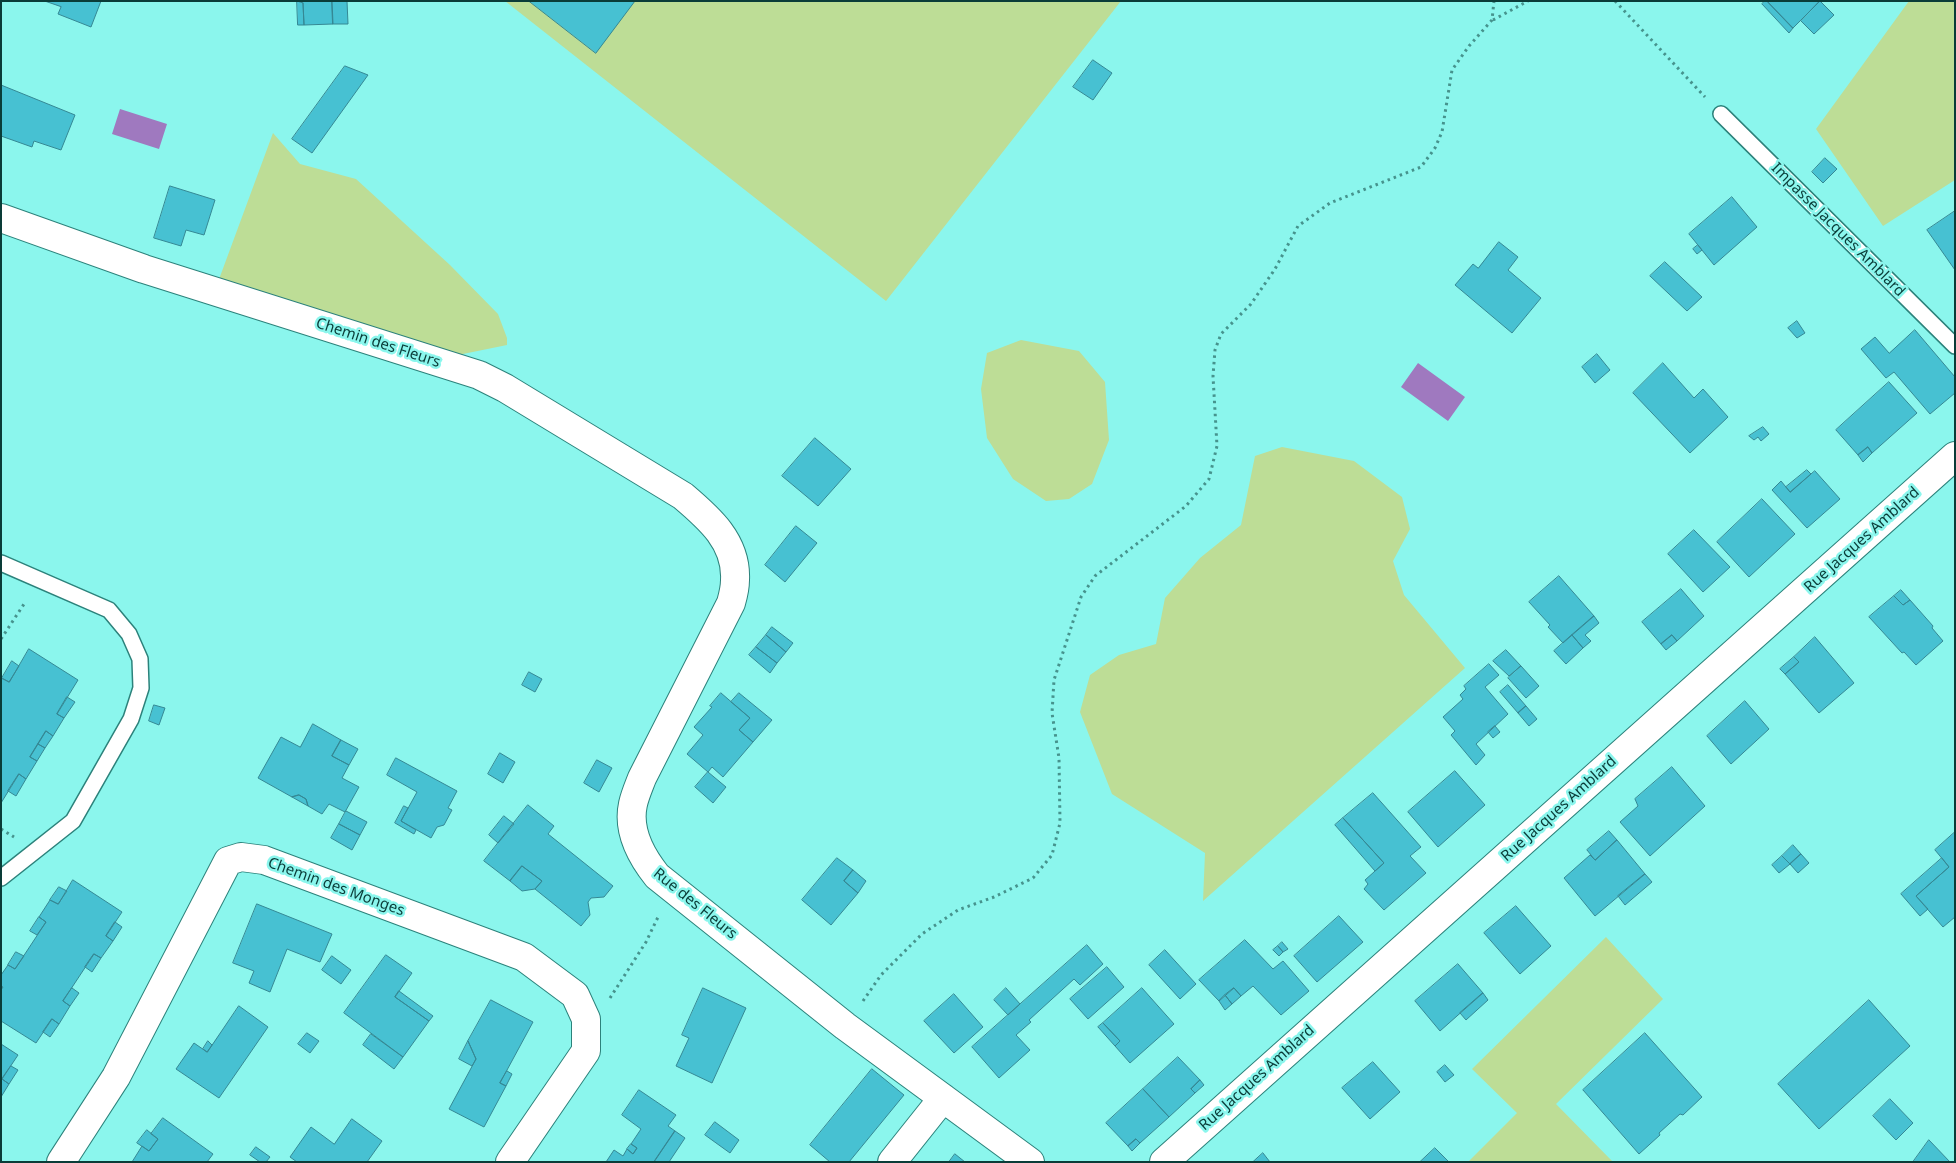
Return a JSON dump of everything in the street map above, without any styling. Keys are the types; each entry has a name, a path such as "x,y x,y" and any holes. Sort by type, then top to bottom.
{"street":[{"name":"Chemin des Fleurs","path":"1,218 144,269 478,375 505,388 683,496 704,514 722,534"},
{"name":"Rue Jacques Amblard","path":"1164,1162 1955,456"},
{"name":"Rue des Fleurs","path":"722,534 732,556 735,579 731,603 642,778 632,805 633,834 644,860 657,876 845,1026 1030,1162"},
{"name":"Chemin des Monges","path":"61,1162 116,1077 228,861 241,857 264,860 524,957 575,996 586,1019 586,1051 510,1162"},
{"path":"892,1162 943,1098"}],"lane":[{"name":"Impasse Jacques Amblard","path":"1721,114 1955,346"},
{"path":"1,564 109,610 130,634 140,659 141,688 131,719 73,821 1,878"}],"path":[{"path":"1492,20 1494,1"},
{"path":"845,1026 881,975 922,934 958,910 994,897 1033,878 1052,855 1060,823 1059,758 1052,713 1054,680 1081,597 1095,576 1186,506 1209,479 1217,446 1213,376 1214,350 1221,334 1251,304 1275,269 1298,226 1330,203 1421,167 1435,148 1442,132 1452,70 1468,46 1492,20 1528,1"},
{"path":"1615,1 1721,114"},
{"path":"1,639 40,579"},
{"path":"586,1019 613,996 646,942 672,887"}],"green space":[{"path":"505,1 1121,1 886,301"},
{"path":"1909,1 1955,1 1955,180 1883,226 1816,129"},
{"path":"273,133 300,164 356,179 450,265 498,314 507,338 507,345 458,355 218,282"},
{"path":"1021,340 1079,351 1105,382 1109,440 1092,484 1069,499 1046,501 1013,479 987,438 981,389 987,353"},
{"path":"1282,447 1354,461 1402,497 1410,529 1393,561 1404,595 1465,668 1203,901 1205,853 1112,794 1080,712 1090,675 1119,655 1156,644 1165,598 1200,558 1241,525 1255,456"},
{"path":"1606,937 1663,999 1556,1104 1613,1162 1468,1162 1517,1113 1472,1069"}],"shaded area":[{"path":"120,109 167,124 159,149 112,134"},
{"path":"1418,363 1465,397 1448,421 1401,387"}],"building":[{"path":"45,1 101,1 91,27 58,14 61,7"},
{"path":"297,1 303,3 304,25 298,25"},
{"path":"301,1 332,1 333,24 304,25 303,3"},
{"path":"332,1 347,1 348,24 333,24"},
{"path":"529,1 635,1 596,53"},
{"path":"1765,1 1793,28 1789,33 1762,4"},
{"path":"1767,1 1820,1 1793,28"},
{"path":"1820,1 1834,15 1814,34 1801,21"},
{"path":"1093,60 1112,73 1093,100 1073,87"},
{"path":"345,66 368,75 312,153 292,139"},
{"path":"1,85 75,115 61,150 34,141 32,147 1,136"},
{"path":"1825,158 1837,169 1823,183 1812,172"},
{"path":"170,186 215,200 204,235 186,230 181,246 154,238"},
{"path":"1732,197 1757,227 1714,265 1689,234"},
{"path":"1955,211 1955,270 1927,230"},
{"path":"1499,242 1518,257 1508,270 1541,298 1512,333 1455,285 1473,264 1478,268"},
{"path":"1698,245 1702,250 1697,254 1693,249"},
{"path":"1665,262 1702,297 1687,311 1650,276"},
{"path":"1797,321 1805,333 1797,338 1788,328"},
{"path":"1915,330 1955,377 1955,393 1930,414 1894,372 1886,378 1861,349 1875,337 1889,353"},
{"path":"1597,354 1610,370 1595,383 1582,367"},
{"path":"1663,363 1694,398 1703,389 1728,417 1690,453 1633,393"},
{"path":"1889,382 1917,413 1872,453 1868,447 1858,455 1836,430"},
{"path":"1763,427 1769,434 1761,441 1758,437 1754,440 1749,436"},
{"path":"815,438 851,469 818,506 782,476"},
{"path":"1868,447 1872,453 1863,462 1858,455"},
{"path":"1807,470 1811,474 1790,492 1786,487"},
{"path":"1815,471 1840,499 1807,528 1772,490 1781,481 1790,492"},
{"path":"1762,499 1795,534 1749,577 1717,542"},
{"path":"796,526 817,543 785,582 765,565"},
{"path":"1694,530 1730,567 1703,592 1668,554"},
{"path":"1559,576 1594,616 1563,643 1529,602"},
{"path":"1681,589 1704,616 1677,641 1672,635 1661,644 1642,622"},
{"path":"1901,590 1910,600 1903,605 1894,596"},
{"path":"1894,596 1903,605 1910,600 1933,626 1932,628 1943,641 1916,665 1904,652 1902,653 1869,617"},
{"path":"1594,616 1599,623 1585,635 1591,641 1583,648 1572,635"},
{"path":"772,627 793,643 786,652 766,635"},
{"path":"766,635 786,652 777,663 756,647"},
{"path":"1572,635 1583,648 1566,664 1554,651"},
{"path":"1672,635 1677,641 1666,650 1661,644"},
{"path":"1815,637 1854,683 1819,713 1785,674 1799,662 1794,657"},
{"path":"756,647 777,663 770,673 749,655"},
{"path":"29,649 78,680 57,714 64,718 53,736 46,731 30,757 37,761 26,779 19,774 1,803 1,678 9,682"},
{"path":"1506,650 1521,666 1509,676 1493,661"},
{"path":"1794,657 1799,662 1785,674 1780,669"},
{"path":"12,661 19,666 9,682 2,678"},
{"path":"1489,664 1499,675 1485,687 1508,714 1476,744 1485,755 1476,765 1451,735 1455,731 1443,717 1463,699 1460,695 1466,689 1464,686"},
{"path":"1521,666 1539,686 1526,698 1508,678"},
{"path":"529,672 542,679 535,692 522,685"},
{"path":"1508,685 1526,706 1518,713 1500,692"},
{"path":"721,693 750,718 739,730 753,742 723,777 712,767 708,772 687,754 703,735 694,727 712,707 710,706"},
{"path":"739,693 772,720 753,742 739,730 750,718 731,702"},
{"path":"67,697 75,702 64,718 57,714"},
{"path":"1745,701 1769,729 1731,764 1707,736"},
{"path":"154,705 165,708 159,725 149,721"},
{"path":"1526,706 1537,719 1529,726 1518,713"},
{"path":"313,724 341,740 332,756 349,765 342,778 359,787 345,812 329,804 322,814 308,806 306,799 299,795 292,797 258,778 281,737 300,747"},
{"path":"1495,726 1500,732 1493,738 1488,732"},
{"path":"46,731 53,736 45,748 38,744"},
{"path":"341,740 358,749 349,765 332,756"},
{"path":"38,744 45,748 37,761 30,757"},
{"path":"500,753 515,762 503,783 488,774"},
{"path":"396,758 457,791 448,808 452,810 444,825 437,827 431,838 401,821 417,792 387,775"},
{"path":"597,760 612,768 599,792 584,783"},
{"path":"1672,767 1705,806 1650,856 1620,822 1638,806 1635,799"},
{"path":"1455,771 1485,805 1438,847 1408,812"},
{"path":"708,772 726,787 713,803 695,787"},
{"path":"19,774 26,779 16,796 8,791"},
{"path":"1373,793 1421,847 1410,856 1426,873 1384,910 1364,889 1368,884 1365,880 1384,863 1343,818"},
{"path":"299,795 306,799 308,806 292,797"},
{"path":"528,805 554,826 548,834 613,886 604,897 591,898 588,902 590,915 581,926 535,889 542,881 522,866 510,881 484,861"},
{"path":"404,806 408,808 401,821 416,830 414,834 395,823"},
{"path":"346,811 367,822 360,835 339,824"},
{"path":"504,816 514,824 498,843 489,835"},
{"path":"1343,818 1384,863 1375,871 1335,825"},
{"path":"339,824 360,835 352,850 331,838"},
{"path":"1609,831 1617,840 1595,860 1587,850"},
{"path":"1955,832 1955,917 1943,927 1916,896 1949,867 1935,850"},
{"path":"1617,840 1645,874 1595,916 1564,878 1590,855 1595,860"},
{"path":"1793,845 1801,854 1790,864 1782,856"},
{"path":"1801,854 1809,863 1798,873 1790,864"},
{"path":"1782,856 1790,864 1779,873 1772,865"},
{"path":"837,858 853,870 844,881 858,893 831,925 802,900"},
{"path":"1942,858 1949,867 1916,896 1928,909 1920,916 1901,894"},
{"path":"522,866 542,881 535,889 522,891 510,881"},
{"path":"853,870 866,881 858,893 844,881"},
{"path":"1645,874 1652,882 1625,905 1618,896"},
{"path":"73,880 122,912 106,936 113,941 101,958 94,954 63,1001 70,1006 59,1024 52,1019 36,1043 1,1021 1,990 3,987 1,986 1,975 8,965 15,969 46,922 39,917 50,900 58,904"},
{"path":"59,887 67,891 58,904 50,900"},
{"path":"257,904 332,934 320,962 287,949 270,992 249,983 254,971 233,963"},
{"path":"1516,906 1551,946 1520,974 1484,933"},
{"path":"1339,916 1363,942 1317,982 1294,956"},
{"path":"39,917 46,922 37,935 30,931"},
{"path":"115,922 122,927 113,941 106,936"},
{"path":"1245,940 1273,969 1283,961 1309,991 1281,1015 1253,986 1241,996 1234,988 1219,1001 1199,980"},
{"path":"1282,942 1288,949 1283,952 1278,946"},
{"path":"1087,945 1103,964 1080,985 1074,979 1029,1020 1031,1022 1016,1035 1030,1050 999,1078 972,1047"},
{"path":"1278,946 1283,952 1279,956 1273,950"},
{"path":"1165,950 1196,984 1180,999 1149,965"},
{"path":"16,952 24,956 15,969 8,965"},
{"path":"94,954 101,958 92,972 85,967"},
{"path":"386,955 412,973 395,997 429,1021 403,1057 344,1013"},
{"path":"332,956 351,970 341,984 322,970"},
{"path":"1458,964 1483,993 1440,1031 1415,1001"},
{"path":"1107,967 1124,987 1088,1019 1070,999"},
{"path":"72,988 79,993 70,1006 63,1001"},
{"path":"703,988 746,1008 712,1083 676,1066 689,1038 682,1035"},
{"path":"1006,988 1020,1004 1008,1015 994,1000"},
{"path":"1142,988 1174,1024 1130,1063 1115,1046 1120,1041 1103,1023"},
{"path":"1234,988 1241,996 1232,1004 1225,995"},
{"path":"399,991 433,1016 429,1021 395,997"},
{"path":"1483,993 1488,1000 1466,1020 1460,1013"},
{"path":"954,994 983,1027 954,1053 924,1021"},
{"path":"1225,995 1232,1004 1225,1010 1219,1001"},
{"path":"491,1000 533,1022 500,1083 506,1086 484,1127 449,1109 476,1059 468,1041"},
{"path":"1869,1000 1910,1046 1819,1129 1778,1084"},
{"path":"239,1006 268,1027 219,1098 176,1069 194,1043 207,1052"},
{"path":"52,1019 59,1024 50,1037 43,1032"},
{"path":"1103,1023 1120,1041 1115,1046 1098,1027"},
{"path":"307,1033 319,1041 310,1053 298,1044"},
{"path":"1645,1033 1702,1097 1683,1115 1680,1114 1659,1133 1660,1135 1639,1154 1583,1090"},
{"path":"371,1034 403,1057 394,1069 363,1045"},
{"path":"208,1041 212,1045 207,1052 203,1049"},
{"path":"468,1041 476,1059 472,1066 459,1059"},
{"path":"1,1044 18,1055 2,1079 9,1084 1,1097"},
{"path":"1178,1057 1200,1080 1191,1089 1195,1093 1169,1117 1143,1089"},
{"path":"1373,1062 1400,1092 1370,1119 1342,1088"},
{"path":"1445,1065 1454,1075 1445,1082 1437,1072"},
{"path":"11,1066 18,1070 9,1084 2,1079"},
{"path":"872,1069 904,1095 849,1162 830,1162 810,1145"},
{"path":"507,1071 512,1074 506,1086 500,1083"},
{"path":"1200,1080 1204,1085 1195,1093 1191,1089"},
{"path":"1143,1089 1169,1117 1140,1143 1136,1139 1128,1146 1106,1123"},
{"path":"639,1090 676,1115 668,1126 675,1131 654,1162 606,1162 614,1150 623,1156 627,1149 633,1154 637,1148 631,1144 641,1129 622,1115"},
{"path":"1890,1099 1913,1123 1896,1140 1873,1116"},
{"path":"163,1118 213,1154 207,1162 132,1162 142,1146 149,1151 158,1139 151,1134"},
{"path":"352,1119 382,1141 367,1162 297,1162 290,1157 311,1127 334,1144"},
{"path":"715,1122 739,1140 730,1153 705,1135"},
{"path":"147,1130 158,1139 149,1151 137,1143"},
{"path":"675,1131 685,1138 669,1162 654,1162"},
{"path":"1136,1139 1140,1143 1132,1151 1128,1146"},
{"path":"1929,1140 1950,1162 1913,1162"},
{"path":"631,1144 637,1148 633,1154 627,1149"},
{"path":"256,1147 270,1157 266,1162 260,1162 250,1155"},
{"path":"1435,1148 1449,1162 1420,1162"},
{"path":"1263,1153 1270,1162 1253,1162"},
{"path":"955,1154 965,1162 949,1162"}]}
